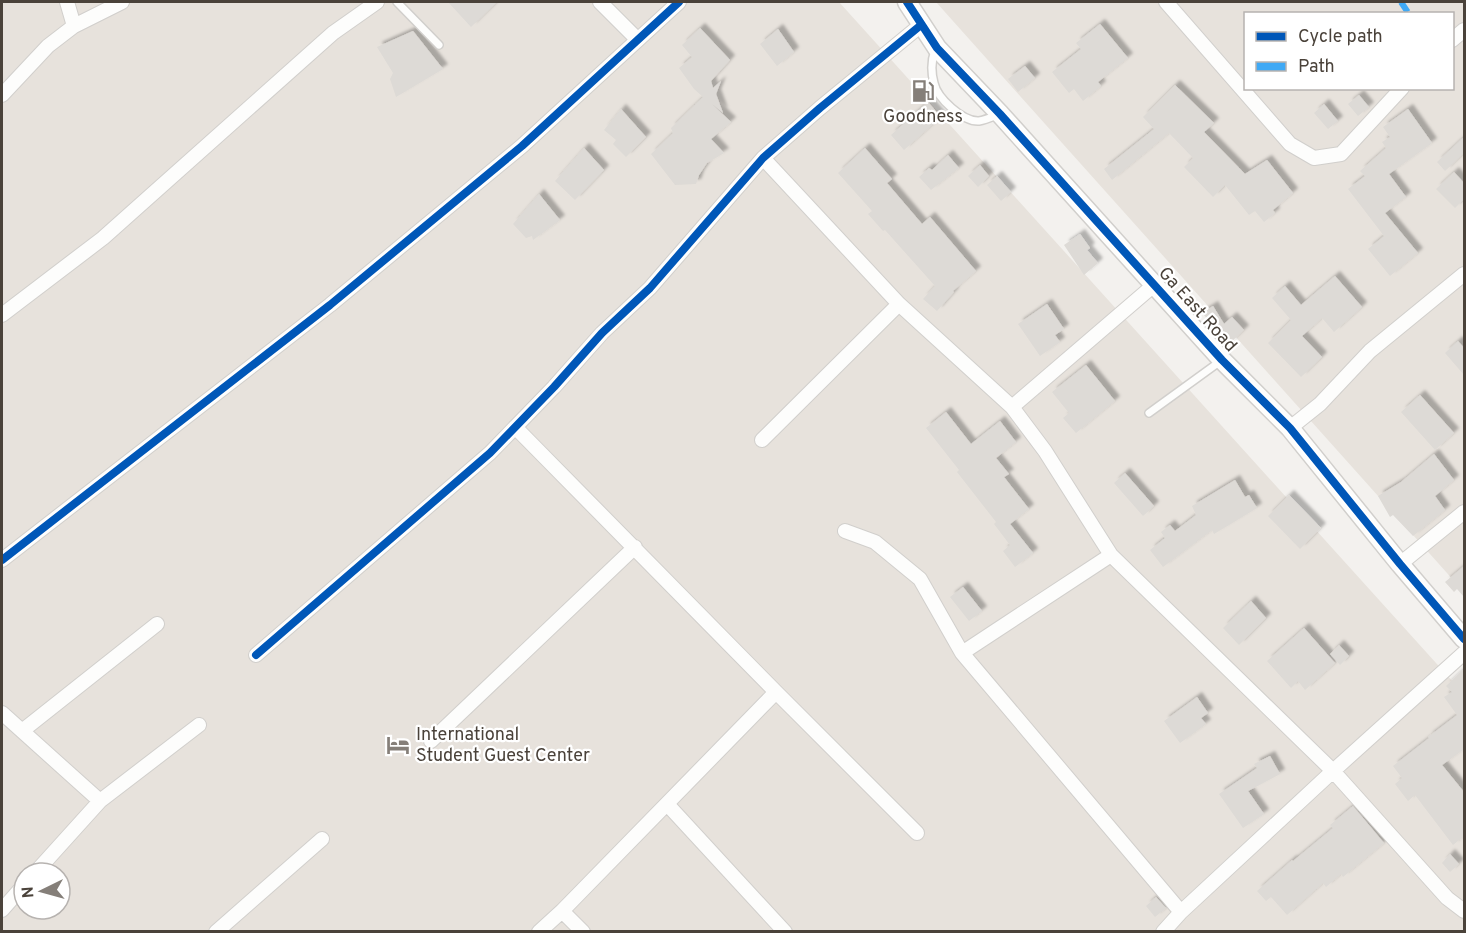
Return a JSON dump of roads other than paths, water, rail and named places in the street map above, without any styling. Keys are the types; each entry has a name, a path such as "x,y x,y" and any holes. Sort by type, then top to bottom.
{"street":[{"path":"67,2 74,26"},
{"path":"2,95 48,46 74,26 122,2"},
{"path":"2,315 103,238 333,33 376,2"},
{"path":"600,2 637,39"},
{"path":"2,560 330,305 522,146 679,2"},
{"name":"Ga East Road","path":"908,2 936,48 1000,114 1221,360 1290,428 1464,639"},
{"path":"1166,2 1290,144 1314,158 1341,154 1400,90"},
{"path":"256,655 490,453 602,333 650,288 763,158 820,108 921,26"},
{"path":"763,158 899,304 1012,407 1045,451 1111,555 1333,771 1447,898 1464,911"},
{"path":"1290,428 1320,404 1370,351 1464,274"},
{"path":"1012,407 1154,285"},
{"path":"762,440 899,304"},
{"path":"515,426 916,833"},
{"path":"1400,564 1464,512"},
{"path":"845,531 875,542 920,579 962,653 1181,912"},
{"path":"431,741 635,547"},
{"path":"962,653 1111,555"},
{"path":"22,731 157,624"},
{"path":"1163,932 1181,912 1333,771 1464,653"},
{"path":"539,932 776,692"},
{"path":"2,713 100,801"},
{"path":"46,861 100,801 199,725"},
{"path":"667,804 785,932"},
{"path":"216,932 322,838"},
{"path":"2,910 12,899"},
{"path":"562,911 583,932"}],"lane":[{"path":"397,2 439,45"},
{"path":"936,48 931,62 934,86 953,110 964,117 978,121 1000,114"},
{"path":"1149,413 1221,360"}],"place":[{"name":"Goodness","path":"923,91"},
{"name":"International Student Guest Center","path":"398,745"}]}
